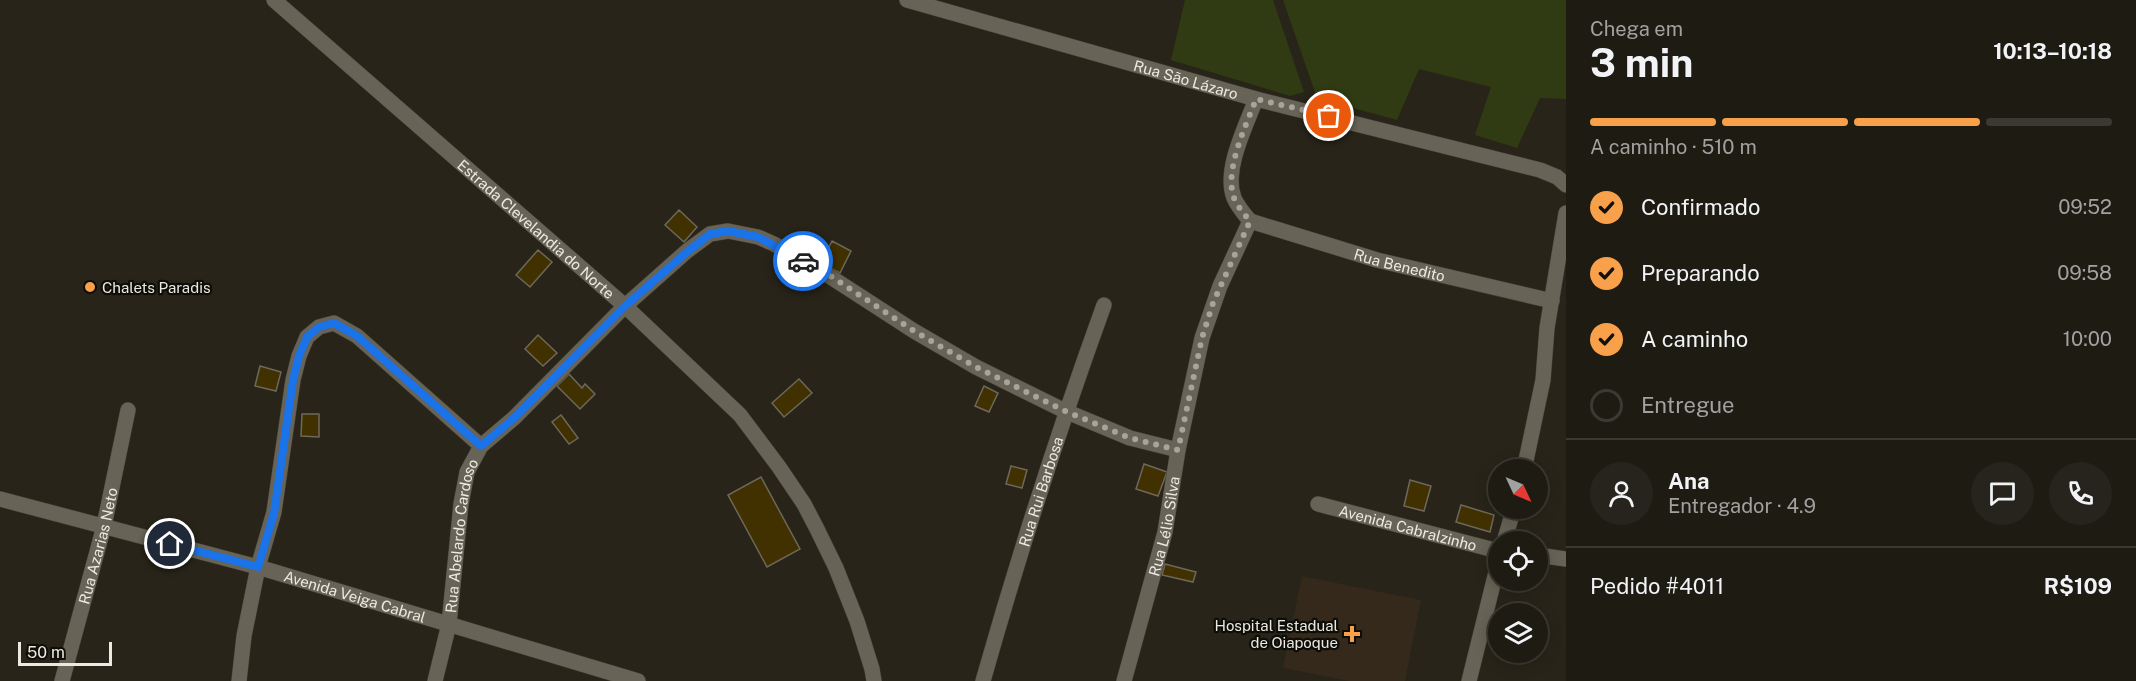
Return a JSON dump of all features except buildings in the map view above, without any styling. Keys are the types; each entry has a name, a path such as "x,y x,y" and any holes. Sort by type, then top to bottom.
{"street":[{"name":"Estrada Clevelandia do Norte","path":"274,0 625,306 740,415 804,504 836,568 857,621 873,675"},
{"name":"Rua São Lázaro","path":"907,0 1256,99 1540,170 1557,177 1566,185"},
{"path":"1250,221 1234,197 1231,179 1237,149 1256,99"},
{"path":"1526,459 1543,380 1547,328 1566,213"},
{"name":"Rua Benedito","path":"1250,221 1377,260 1552,301"},
{"name":"Rua Lélio Silva","path":"1124,681 1165,532 1178,450 1202,338 1213,303 1250,221"},
{"name":"Rua Abelardo Cardoso","path":"435,681 449,624 461,504 467,472 481,446 514,418 625,306 710,234 728,231 758,237 774,244 826,273 914,331 976,367 1065,411"},
{"name":"Rua Rui Barbosa","path":"983,681 1007,595 1065,411 1104,305"},
{"path":"238,681 244,636 258,567 274,513 291,390 299,356 307,337 319,327 334,323 357,336 481,446"},
{"name":"Rua Azarias Neto","path":"62,681 104,526 128,410"},
{"path":"1065,411 1130,438 1178,450"},
{"name":"Avenida Veiga Cabral","path":"0,499 258,567 449,624 594,675 638,681"},
{"name":"Avenida Cabralzinho","path":"1318,504 1488,548"},
{"path":"1548,556 1566,559"},
{"path":"1469,681 1491,591"},
{"path":"873,675 885,681"}],"shaded area":[{"name":"Hospital Estadual de Oiapoque","path":"1302,576 1421,600 1405,681 1349,681 1283,668"}],"green space":[{"path":"1185,0 1273,0 1304,92 1290,96 1171,60"},
{"path":"1283,0 1566,0 1566,99 1540,98 1517,148 1475,135 1491,87 1419,69 1397,120 1317,98"}],"way so far":[{"path":"803,261 976,367 1065,411 1130,438 1178,450 1202,338 1213,303 1250,221 1234,197 1231,179 1237,149 1256,99 1329,116"}],"place":[{"name":"Chalets Paradis","path":"90,287"},
{"name":"Hospital Estadual de Oiapoque","path":"1352,634"}],"route":[{"path":"170,544 258,567 274,513 293,380 299,356 307,337 319,327 334,323 357,336 481,446 514,418 625,306 710,234 728,231 758,237 803,261"}]}
